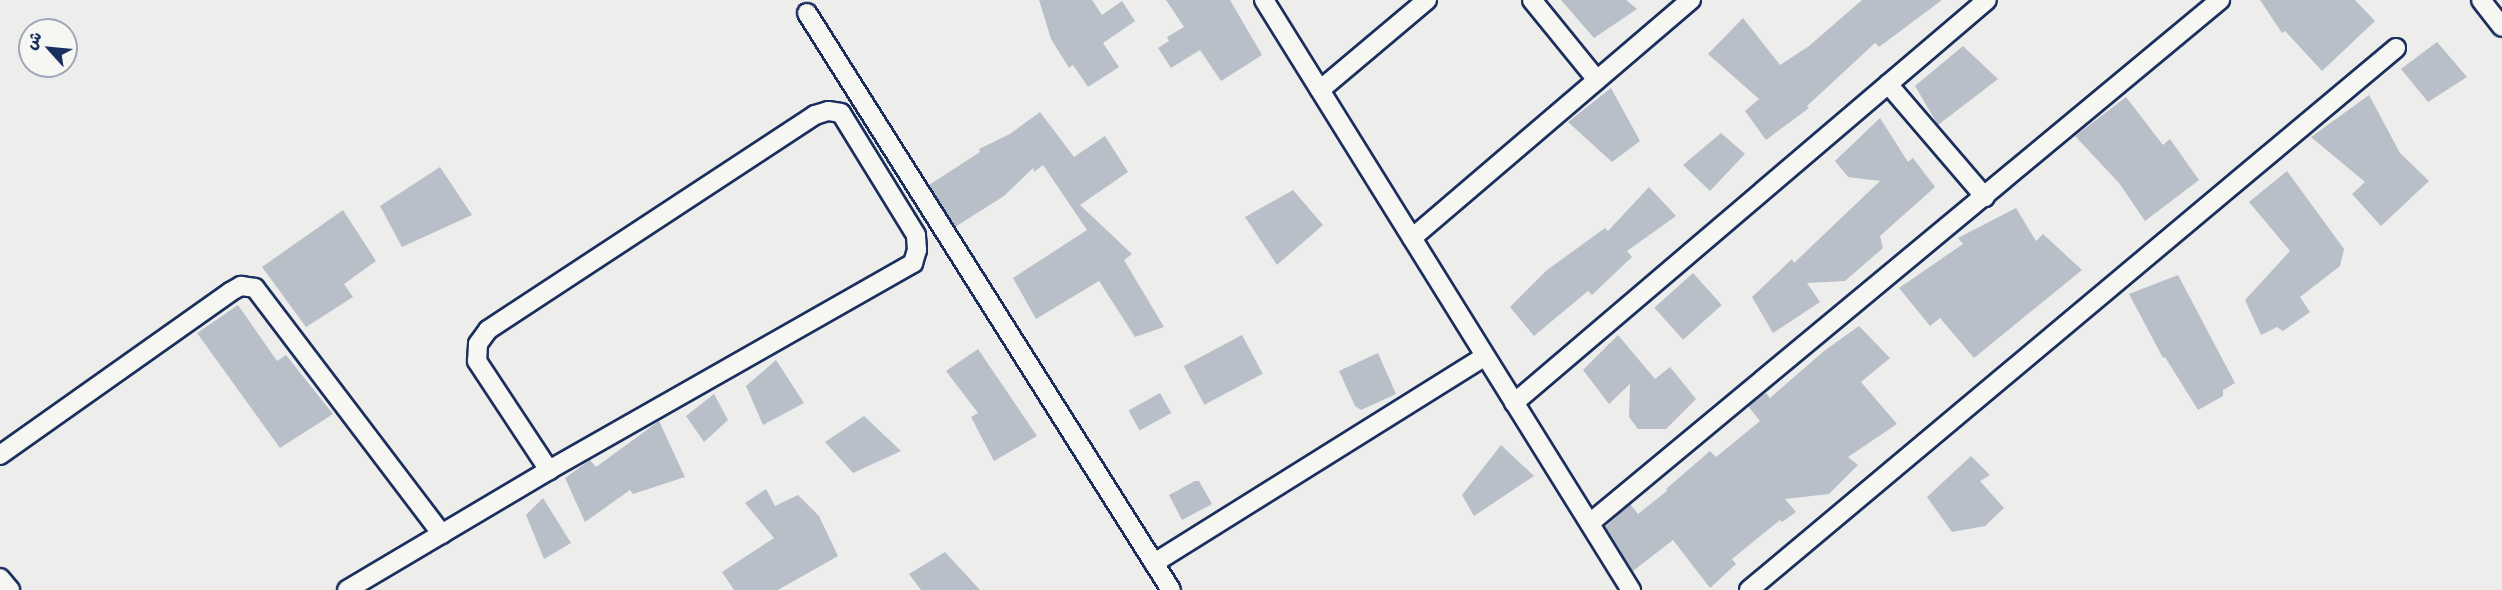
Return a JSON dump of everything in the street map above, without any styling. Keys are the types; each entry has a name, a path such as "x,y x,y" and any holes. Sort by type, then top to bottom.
{"street":[{"path":"1264,0 1631,590"},
{"path":"1320,90 1426,0"},
{"path":"1532,0 1597,80"},
{"path":"1412,238 1690,0"},
{"path":"1514,403 1987,0"},
{"path":"1590,523 2220,0"},
{"path":"2481,0 2502,27"},
{"path":"807,13 1171,590"},
{"path":"1749,590 2396,48"},
{"path":"1888,84 1985,197"},
{"path":"347,590 549,470 913,263 917,250 916,235 841,113 828,111 815,116 488,330 478,344 477,361 549,470"},
{"path":"0,455 230,292 241,286 255,288 442,534"},
{"path":"1154,563 1485,356"},
{"path":"0,578 10,590"}],"building":[{"path":"1039,0 1092,0 1102,15 1122,1 1135,21 1103,43 1119,67 1088,87 1073,65 1069,68 1051,39"},
{"path":"1166,0 1230,0 1262,55 1221,81 1200,50 1171,68 1158,48 1169,41 1167,37 1184,27"},
{"path":"1561,0 1626,0 1637,9 1594,38"},
{"path":"1862,0 1942,0 1879,47 1875,43 1807,106 1809,108 1766,140 1745,111 1759,99 1708,54 1743,18 1780,65 1809,46"},
{"path":"2260,0 2355,0 2375,21 2322,71 2285,31 2282,33"},
{"path":"2437,42 2467,77 2428,102 2401,69"},
{"path":"1963,46 1998,79 1938,125 1915,86"},
{"path":"1611,88 1640,141 1612,162 1568,122"},
{"path":"2369,95 2400,153 2429,181 2381,226 2352,194 2365,182 2311,137"},
{"path":"2126,97 2163,145 2170,139 2199,180 2145,221 2119,183 2075,136"},
{"path":"1040,112 1074,157 1105,136 1128,172 1080,205 1132,254 1124,260 1164,327 1135,337 1099,281 1036,319 1013,278 1087,230 1043,165 1034,172 1033,168 1004,196 955,227 929,185 980,152 979,149 1010,134"},
{"path":"1880,118 1908,162 1913,158 1935,187 1880,236 1883,248 1845,281 1807,283 1820,302 1773,333 1752,297 1792,259 1794,263 1880,181 1848,177 1835,161"},
{"path":"1721,133 1745,154 1710,191 1683,165"},
{"path":"440,167 472,215 402,247 380,206"},
{"path":"2287,171 2344,249 2340,266 2300,297 2310,312 2283,331 2277,327 2261,335 2245,300 2290,251 2249,202"},
{"path":"1649,187 1676,216 1627,251 1632,257 1592,295 1588,291 1534,336 1510,307 1547,270 1605,228 1608,231"},
{"path":"1293,190 1323,225 1277,265 1245,217"},
{"path":"2016,208 2036,241 2043,234 2082,270 1974,358 1940,318 1930,326 1899,288 1963,244 1958,238"},
{"path":"343,210 376,261 344,284 353,297 306,327 262,267"},
{"path":"1693,273 1722,305 1683,340 1654,308"},
{"path":"2178,275 2235,383 2223,390 2223,396 2198,410 2165,357 2163,358 2129,294"},
{"path":"238,305 277,361 286,355 333,414 280,448 197,333"},
{"path":"1859,326 1890,358 1861,382 1897,424 1848,457 1858,465 1829,494 1785,499 1796,512 1782,522 1780,520 1732,559 1736,564 1710,588 1673,540 1633,571 1605,527 1630,504 1638,514 1710,451 1716,457 1760,421 1748,406 1766,393 1770,398 1824,351"},
{"path":"1242,335 1263,374 1204,405 1184,366"},
{"path":"1618,335 1655,379 1670,367 1696,399 1666,429 1638,429 1629,417 1630,384 1609,404 1583,370"},
{"path":"978,349 1037,436 994,461 971,417 978,413 946,371"},
{"path":"1378,353 1396,394 1361,410 1355,406 1339,371"},
{"path":"776,360 804,403 763,425 746,386"},
{"path":"1160,393 1171,413 1140,431 1129,410"},
{"path":"714,394 728,420 704,442 686,416"},
{"path":"864,416 901,451 853,473 825,442"},
{"path":"659,421 685,477 633,494 630,490 585,522 565,478 590,460 596,467"},
{"path":"1501,445 1534,476 1474,516 1462,495"},
{"path":"1971,456 1990,475 1980,481 2004,508 1985,526 1952,532 1927,497"},
{"path":"1199,481 1212,504 1182,520 1169,495"},
{"path":"766,489 775,506 798,495 819,516 838,556 778,590 734,590 722,572 774,538 745,503"},
{"path":"543,498 571,543 544,559 526,515"},
{"path":"945,552 980,590 921,590 909,574"}]}
